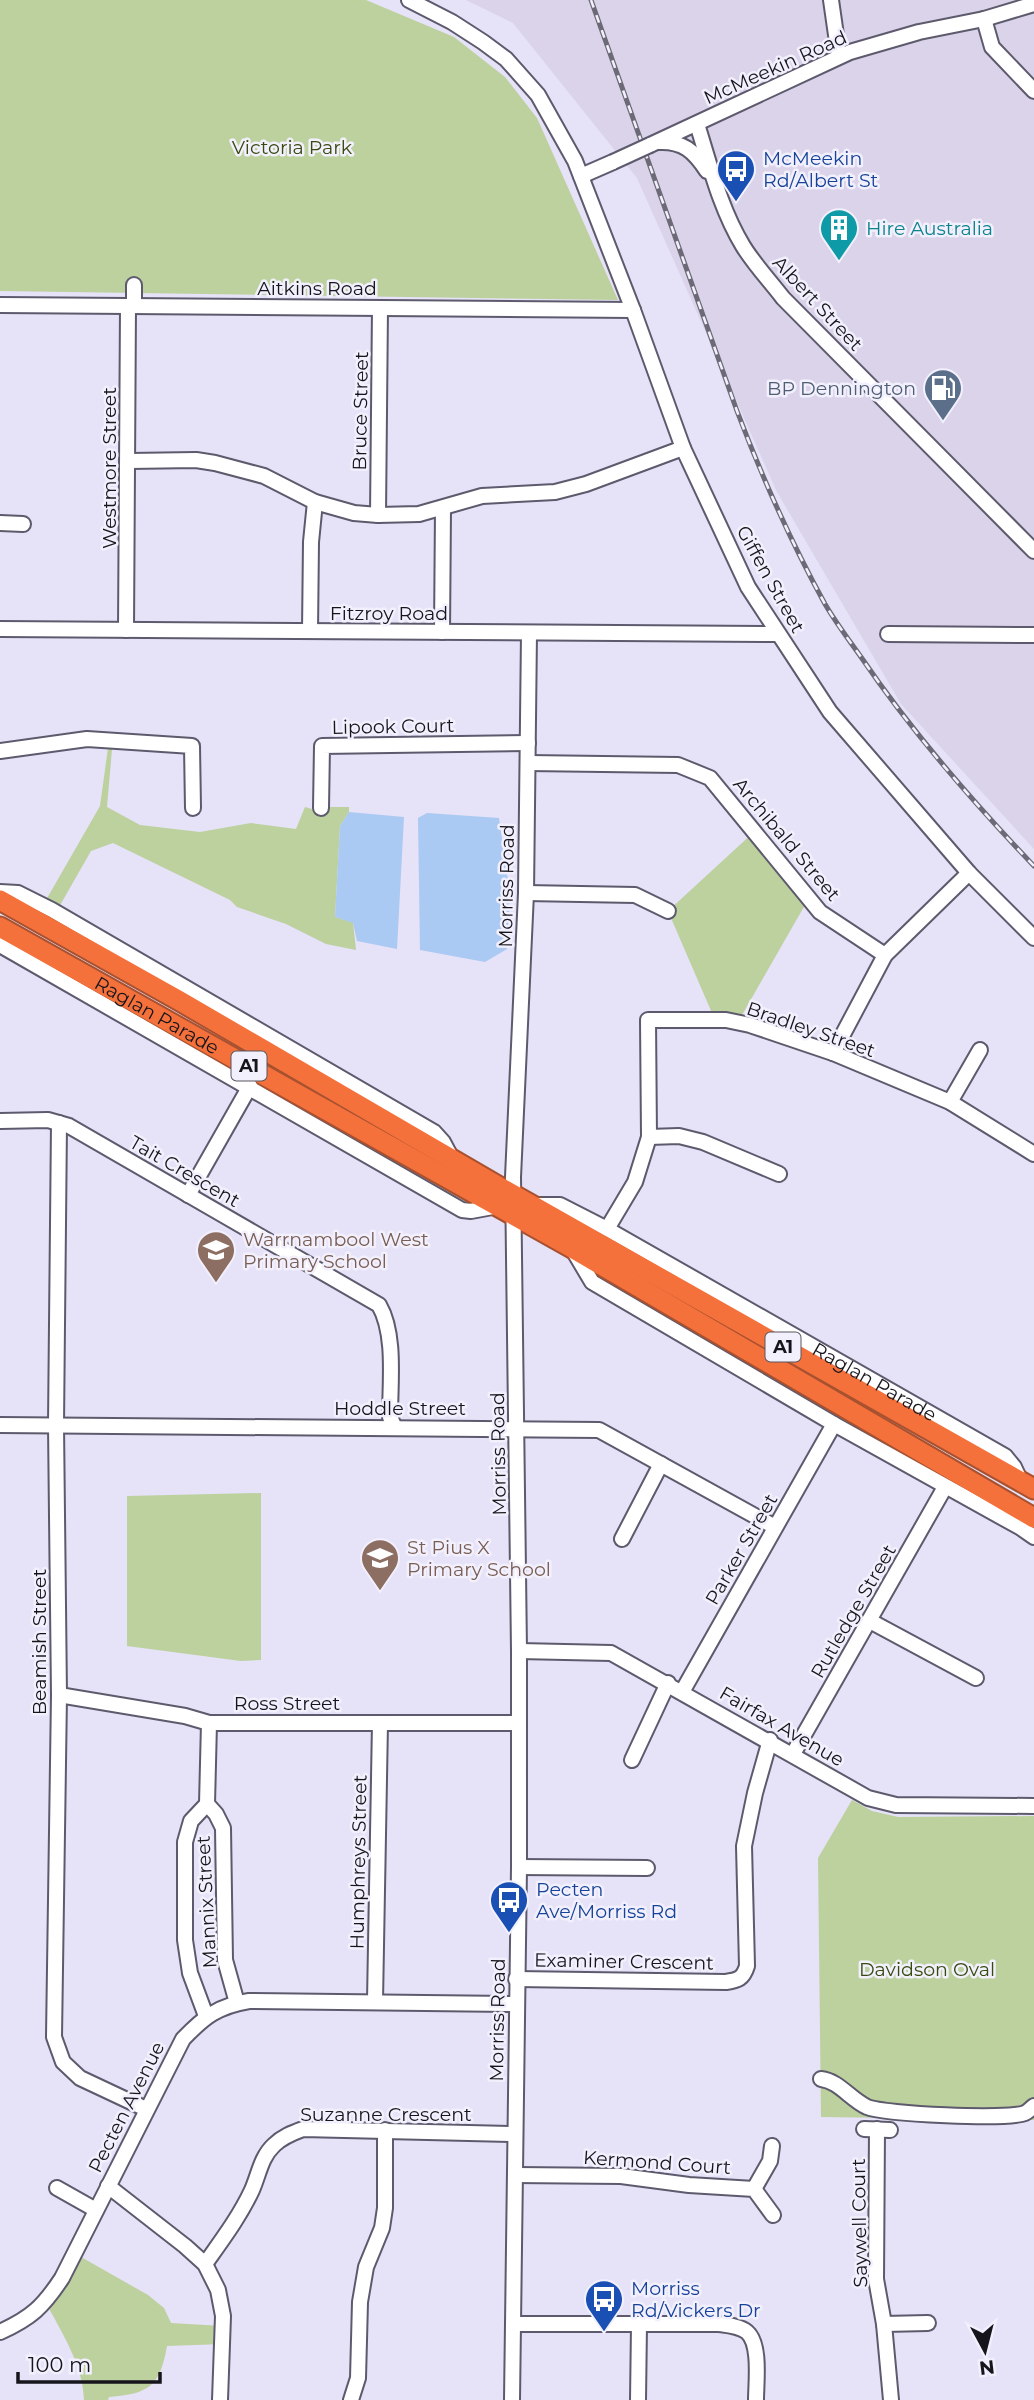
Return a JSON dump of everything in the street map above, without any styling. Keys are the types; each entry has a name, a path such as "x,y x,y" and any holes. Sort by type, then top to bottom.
{"highway":[{"name":"Raglan Parade","path":"0,900 451,1157 508,1206 532,1205 1028,1485"},
{"name":"Raglan Parade","path":"0,927 508,1206 1034,1531"}],"street":[{"name":"Giffen Street","path":"409,0 452,22 506,59 538,95 575,161 634,310 683,448 748,586 830,712 969,873 1034,938"},
{"path":"832,0 844,54"},
{"name":"McMeekin Road","path":"581,176 844,54 919,32 984,19 1034,4"},
{"path":"984,19 992,47 1034,91"},
{"name":"Albert Street","path":"696,124 715,184 745,249 783,298 1032,546"},
{"name":"Albert Street","path":"653,143 677,143 687,146 698,157 715,184"},
{"name":"Westmore Street","path":"126,630 131,306 134,285"},
{"name":"Aitkins Road","path":"0,304 634,310"},
{"name":"Bruce Street","path":"378,515 380,308"},
{"path":"129,461 196,460 215,463 264,476 315,502 354,513 378,515 419,514 482,496 537,494 586,484 683,448"},
{"path":"310,631 311,542 315,502"},
{"path":"442,632 443,509"},
{"path":"0,523 23,524"},
{"name":"Fitzroy Road","path":"0,629 777,634"},
{"name":"Morriss Road","path":"512,2400 519,1651 517,1429 508,1206 526,893 529,633"},
{"path":"888,634 1034,635"},
{"path":"0,751 87,739 192,746 193,808"},
{"name":"Lipook Court","path":"321,808 322,746 528,743"},
{"name":"Archibald Street","path":"528,764 678,765 710,778 820,912 886,955"},
{"path":"833,1053 886,955 969,873"},
{"name":"Raglan Parade","path":"0,892 18,893 52,910 434,1132 451,1157"},
{"path":"526,893 635,895 668,911"},
{"name":"Raglan Parade","path":"0,945 250,1086 461,1210 508,1206"},
{"name":"Bradley Street","path":"607,1230 635,1182 649,1137 648,1020 726,1020 750,1025 833,1053 950,1102 1034,1154"},
{"path":"950,1102 980,1050"},
{"path":"188,1195 250,1086"},
{"name":"Tait Crescent","path":"0,1121 48,1120 59,1123 379,1305 389,1331 390,1417 395,1427"},
{"name":"Beamish Street","path":"59,1123 56,1425 59,1695 54,2037 62,2063 80,2078 146,2109"},
{"path":"649,1137 679,1136 703,1142 779,1174"},
{"name":"Raglan Parade","path":"532,1205 560,1205 607,1230 1005,1456 1028,1485"},
{"name":"Raglan Parade","path":"572,1248 592,1282 945,1487 1034,1531"},
{"name":"Parker Street","path":"682,1692 834,1424"},
{"name":"Hoddle Street","path":"0,1425 599,1430 775,1527"},
{"path":"622,1539 661,1464"},
{"name":"Rutledge Street","path":"793,1754 945,1487"},
{"path":"870,1621 976,1678"},
{"name":"Fairfax Avenue","path":"519,1651 611,1653 868,1798 882,1803 1034,1806"},
{"path":"632,1760 668,1684"},
{"name":"Ross Street","path":"59,1695 185,1716 209,1723 519,1723"},
{"name":"Mannix Street","path":"206,2016 190,1973 185,1940 185,1842 191,1821 207,1804 209,1723"},
{"name":"Humphreys Street","path":"375,2001 380,1723"},
{"name":"Examiner Crescent","path":"516,1979 726,1982 738,1980 744,1975 747,1966 744,1846 770,1741"},
{"name":"Mannix Street","path":"207,1804 223,1828 225,1960 237,2003"},
{"path":"519,1867 647,1868"},
{"name":"Pecten Avenue","path":"0,2332 25,2320 46,2303 62,2278 183,2039 206,2016 249,2001 517,2004"},
{"path":"821,2079 831,2080 868,2108 896,2112 1004,2116 1025,2113 1034,2106"},
{"name":"Suzanne Crescent","path":"205,2264 253,2189 261,2163 272,2147 286,2135 303,2129 515,2134"},
{"name":"Saywell Court","path":"877,2129 876,2279 884,2324 891,2400"},
{"path":"351,2400 358,2378 360,2302 366,2267 382,2228 385,2208 385,2130"},
{"name":"Kermond Court","path":"754,2189 770,2161 772,2146"},
{"name":"Kermond Court","path":"514,2175 621,2176 689,2185 754,2189"},
{"path":"108,2186 205,2264 218,2290 223,2316 220,2400"},
{"path":"57,2188 96,2210"},
{"name":"Kermond Court","path":"754,2189 773,2215"},
{"path":"884,2324 928,2323"},
{"path":"513,2324 719,2324 746,2331 753,2341 755,2353 756,2400"},
{"path":"638,2400 639,2325"}],"shaded area":[{"path":"466,0 1034,0 1034,849 901,704 777,492 637,178 513,23"}],"green space":[{"name":"Victoria Park","path":"0,0 366,0 454,37 505,77 537,118 618,300 0,291"},
{"path":"108,748 112,749 107,807 140,825 200,832 251,823 296,829 305,807 312,809 317,815 327,813 329,807 349,807 349,812 340,826 335,917 353,922 356,950 326,944 286,924 237,907 230,900 113,843 91,851 59,907 46,900 100,806"},
{"path":"755,831 809,898 738,1022 715,1020 668,911"},
{"path":"261,1493 261,1660 241,1661 127,1646 127,1496"},
{"name":"Davidson Oval","path":"852,1800 872,1811 898,1817 1034,1816 1034,2120 821,2117 818,1858"},
{"path":"74,2253 148,2295 164,2308 171,2323 223,2326 223,2344 167,2346 161,2370 156,2379 143,2390 109,2397 108,2400 84,2400 76,2362 46,2303"}],"water":[{"path":"349,812 404,817 397,949 357,941 353,923 335,917 340,826"},
{"path":"427,813 499,818 510,895 507,949 485,962 420,950 418,818"}],"railway":[{"path":"591,0 737,411 812,581 838,625 922,739 965,791 1034,866"}],"place":[{"name":"McMeekin Rd/Albert St","path":"736,203"},
{"name":"Hire Australia","path":"839,262"},
{"name":"BP Dennington","path":"943,422"},
{"name":"Warrnambool West Primary School","path":"216,1284"},
{"name":"St Pius X Primary School","path":"380,1592"},
{"name":"Pecten Ave/Morriss Rd","path":"509,1934"},
{"name":"Morriss Rd/Vickers Dr","path":"604,2333"}]}
